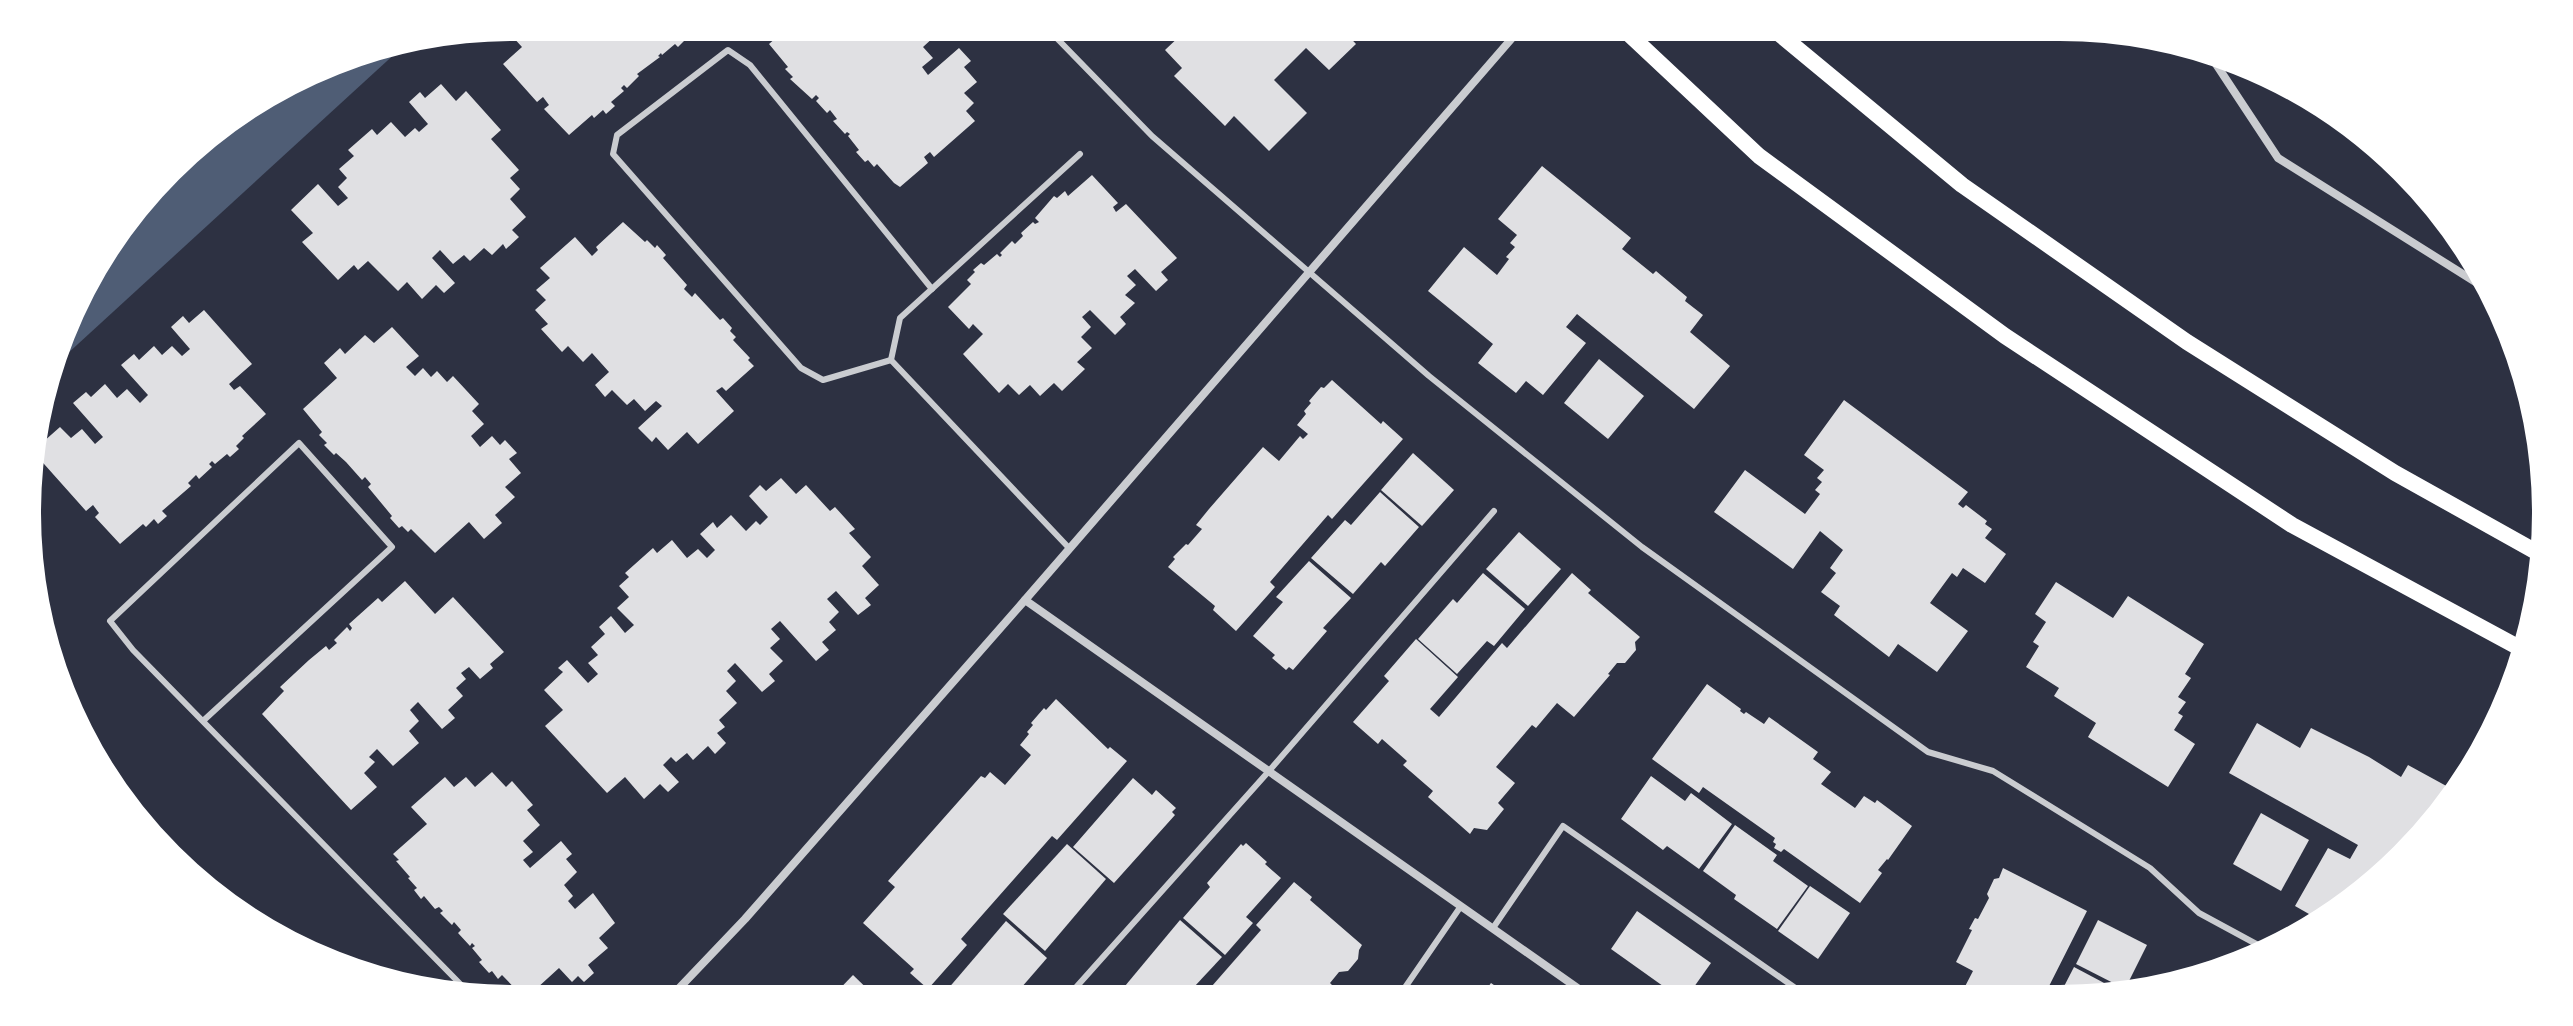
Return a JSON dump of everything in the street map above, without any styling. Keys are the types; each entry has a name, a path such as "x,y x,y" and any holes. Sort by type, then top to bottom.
{"main road":[{"path":"1631,36 1759,156 2005,336 2292,525 2518,647"},
{"path":"1782,36 1962,185 2187,342 2395,473 2535,551"}],"street":[{"path":"677,990 745,919 1025,600 1514,36"},
{"path":"2214,61 2278,158 2478,283"},
{"path":"1025,600 1580,990"}],"lane":[{"path":"1055,36 1152,136 1310,274 1429,376 1642,547 1928,752 1993,771 2150,868 2199,913 2260,946"},
{"path":"891,360 823,380 801,368 613,154 617,135 728,50 750,65 932,289"},
{"path":"891,360 900,318 1080,154"},
{"path":"891,360 1069,548"},
{"path":"203,721 392,547 299,443 110,621 133,650 463,987"},
{"path":"1074,990 1494,511"},
{"path":"1493,928 1563,826 1798,990"},
{"path":"1403,990 1461,906"}],"shaded area":[{"path":"399,50 61,359 85,302 116,248 154,198 198,154 248,116 302,85 360,61"},
{"path":"146,817 213,883 198,872"}],"building":[{"path":"512,36 683,36 686,39 678,47 675,44 661,53 637,74 639,76 627,88 624,85 621,88 624,91 611,102 615,106 606,114 603,110 594,118 592,115 569,135 544,109 549,105 543,97 537,102 503,64 522,47"},
{"path":"778,36 935,36 923,47 933,58 922,67 928,75 959,48 971,61 964,67 977,82 964,93 974,103 966,111 975,121 934,157 930,152 924,157 928,163 900,187 877,164 874,167 868,160 865,162 856,152 859,150 848,136 850,134 845,134 833,121 837,119 816,101 819,98 816,95 812,99 790,79 793,77 785,69 788,67 769,44"},
{"path":"1180,36 1348,36 1356,44 1329,70 1306,48 1274,80 1307,113 1269,151 1234,116 1225,126 1174,76 1182,68 1165,50"},
{"path":"441,84 456,101 466,91 501,130 491,139 519,170 510,178 520,189 510,199 526,217 512,230 519,237 506,249 503,244 492,255 484,248 470,261 464,255 453,264 440,250 432,258 455,283 444,293 436,285 422,299 407,282 398,291 368,261 358,270 354,265 338,280 302,242 313,233 291,210 318,184 338,206 348,198 338,187 347,178 339,169 354,156 348,150 372,129 377,135 391,122 405,137 415,128 419,132 428,124 409,102 420,92 425,98"},
{"path":"1542,166 1631,238 1622,249 1653,274 1656,271 1703,315 1690,332 1730,366 1694,409 1577,314 1566,327 1586,343 1543,395 1526,381 1516,393 1478,363 1493,344 1428,291 1464,247 1497,275 1515,247 1510,243 1517,235 1498,219"},
{"path":"1092,175 1118,203 1113,207 1116,212 1126,204 1177,258 1161,272 1168,280 1156,291 1135,269 1127,276 1136,285 1125,295 1135,303 1120,317 1126,324 1115,335 1090,310 1082,317 1091,327 1081,337 1092,348 1077,362 1085,369 1062,391 1054,383 1040,396 1030,385 1019,395 1008,384 999,393 963,354 983,334 973,324 969,329 948,307 971,284 967,280 975,272 973,270 997,254 1000,257 1012,241 1015,244 1033,222 1039,222 1035,218 1054,196 1057,198 1065,191 1068,196"},
{"path":"623,222 645,242 647,240 655,248 657,245 666,255 663,258 687,285 684,289 692,297 695,293 720,320 723,318 732,328 730,331 736,337 733,340 754,366 726,391 722,387 716,391 734,411 698,444 687,432 668,450 656,437 652,442 638,428 662,406 656,401 645,411 634,399 627,405 612,390 605,397 595,385 609,372 592,353 583,362 568,346 562,352 541,329 548,324 535,310 546,300 536,290 550,278 540,268 575,237 592,256 598,250 596,247"},
{"path":"204,310 252,364 229,384 234,390 240,386 266,414 242,436 244,438 236,446 239,449 230,457 227,454 215,464 212,461 209,464 212,467 199,479 196,475 188,483 191,486 162,511 167,516 158,524 154,519 146,527 143,524 120,544 95,517 99,513 93,505 86,511 39,459 42,440 60,427 71,438 82,429 95,444 103,437 73,403 86,392 91,397 105,384 117,398 127,389 140,403 148,395 121,365 134,354 139,360 154,346 162,355 172,346 182,356 190,349 171,327 183,316 189,323"},
{"path":"392,327 419,356 406,367 415,376 423,368 431,377 437,371 447,382 453,376 479,404 472,411 484,424 471,436 480,447 492,436 500,445 505,440 517,453 509,459 521,473 505,487 515,497 495,515 502,523 484,539 469,522 435,553 411,529 408,532 402,526 399,528 368,487 371,484 365,477 362,480 346,462 324,445 327,443 319,435 322,432 303,409 337,378 324,363 340,348 345,354 365,335 374,343"},
{"path":"1599,359 1644,396 1608,439 1564,403"},
{"path":"1332,380 1381,424 1383,421 1403,439 1332,519 1328,515 1270,582 1275,587 1236,631 1213,610 1215,606 1168,567 1175,559 1173,557 1202,529 1196,525 1263,447 1279,461 1300,436 1303,439 1308,434 1297,425 1306,414 1304,411 1311,403 1309,401"},
{"path":"1844,400 1968,492 1958,504 1963,508 1966,505 1987,521 1985,524 1992,529 1985,538 2006,554 1985,583 1963,568 1957,577 1952,573 1930,603 1968,631 1937,672 1898,644 1889,657 1834,615 1840,606 1821,592 1836,573 1830,568 1843,550 1820,531 1793,569 1714,512 1745,470 1805,514 1820,494 1815,490 1822,482 1817,478 1824,470 1804,455"},
{"path":"1413,453 1454,490 1422,526 1381,490"},
{"path":"781,478 796,494 806,485 830,511 835,507 855,529 849,533 871,557 862,566 879,585 865,598 871,605 858,615 836,591 827,599 839,612 829,622 836,630 822,642 829,650 816,661 780,621 771,629 780,639 770,648 783,661 769,674 775,681 762,692 735,663 727,671 736,681 726,691 737,703 719,720 725,727 717,733 726,743 715,754 708,746 693,760 687,753 676,762 671,757 663,765 679,782 668,792 660,784 644,799 625,777 607,793 545,726 563,710 544,690 563,672 558,668 567,660 588,683 598,674 588,663 598,655 591,647 605,634 599,627 611,616 625,633 634,625 617,608 629,597 619,586 629,577 625,573 653,548 657,553 672,540 687,558 698,549 707,558 715,550 700,534 713,522 717,528 731,515 746,531 756,521 760,525 768,517 749,496 760,485 766,491"},
{"path":"1380,492 1419,527 1385,566 1381,562 1353,594 1311,558 1345,520 1351,525"},
{"path":"1519,532 1561,569 1528,606 1486,569"},
{"path":"1309,561 1351,598 1323,628 1327,631 1293,670 1289,667 1286,670 1272,658 1275,655 1253,636 1283,602 1276,597"},
{"path":"1483,573 1525,609 1494,646 1487,641 1457,674 1418,639 1453,599 1457,603"},
{"path":"1572,573 1591,590 1588,593 1640,637 1635,642 1636,650 1625,663 1617,663 1574,717 1557,703 1536,728 1532,725 1496,767 1515,783 1498,803 1504,809 1487,830 1474,828 1470,834 1428,797 1433,791 1403,765 1407,761 1382,739 1378,744 1353,722 1389,681 1384,676 1416,639 1458,677 1430,709 1439,717 1502,643 1507,648"},
{"path":"405,581 435,614 453,597 504,652 490,664 493,668 480,679 469,667 461,673 466,679 456,688 463,696 448,710 455,718 442,729 418,702 410,710 419,721 409,731 419,743 393,766 377,749 369,757 375,762 364,773 377,787 351,810 262,714 284,691 280,687 309,660 326,646 329,650 347,627 350,631 352,628 349,624 378,598 382,602"},
{"path":"2056,582 2113,618 2128,596 2204,644 2185,674 2191,678 2178,697 2186,702 2178,713 2183,716 2174,730 2195,744 2168,787 2088,737 2096,723 2054,696 2059,688 2026,667 2039,646 2033,642 2046,622 2035,614"},
{"path":"1707,684 1744,714 1746,712 1764,724 1769,717 1818,752 1813,759 1831,772 1821,784 1855,808 1864,796 1875,803 1877,800 1912,826 1878,870 1882,873 1860,903 1784,849 1781,852 1774,848 1775,838 1703,787 1699,793 1652,759"},
{"path":"1056,699 1108,749 1110,747 1127,761 1057,840 1052,836 961,939 967,945 928,989 910,973 914,969 863,923 895,887 888,881 981,776 985,778 990,772 1005,785 1031,755 1020,745 1029,734 1031,723"},
{"path":"2257,723 2300,748 2311,728 2401,777 2408,765 2450,788 2419,828 2375,872 2314,917 2295,906 2328,848 2350,859 2358,845 2229,773"},
{"path":"492,772 506,787 512,781 533,805 527,810 540,825 523,841 533,852 523,860 530,868 561,841 572,854 566,859 577,872 564,885 573,896 568,901 575,909 593,893 615,923 599,938 608,948 588,965 594,973 584,982 578,976 572,982 559,968 535,990 516,990 502,975 498,979 479,962 482,960 472,948 475,946 472,943 470,946 458,933 461,930 454,922 452,925 440,913 443,911 439,907 435,909 424,896 421,899 410,877 396,861 399,860 393,854 427,824 411,807 445,777 454,787 466,777 475,787"},
{"path":"1651,776 1685,801 1691,793 1732,824 1699,869 1667,846 1663,850 1621,819"},
{"path":"1133,778 1152,795 1156,790 1176,808 1172,812 1175,815 1114,883 1073,847"},
{"path":"2261,813 2309,840 2281,891 2233,864"},
{"path":"1735,825 1777,855 1773,861 1808,886 1777,929 1734,899 1736,895 1703,871"},
{"path":"1246,843 1281,878 1246,917 1253,923 1225,955 1183,918 1210,887 1207,883 1241,844"},
{"path":"1067,844 1106,879 1045,951 1003,914"},
{"path":"2003,868 2087,911 2047,990 1963,990 1973,971 1956,962 1972,930 1969,929 1989,898 1987,894 1994,879 1999,878"},
{"path":"1294,882 1362,945 1358,959 1348,971 1339,972 1330,983 1335,990 1208,990 1261,930 1256,925"},
{"path":"1810,886 1850,913 1818,959 1778,931"},
{"path":"1637,911 1711,963 1692,990 1669,990 1611,949"},
{"path":"1180,920 1222,957 1191,990 1122,990"},
{"path":"2098,920 2147,945 2127,985 2120,986 2076,964"},
{"path":"1006,921 1047,958 1019,990 947,990"},
{"path":"2074,967 2112,987 2091,989 2062,990"},
{"path":"853,975 869,990 839,990"},
{"path":"1491,983 1501,990 1486,990"}]}
